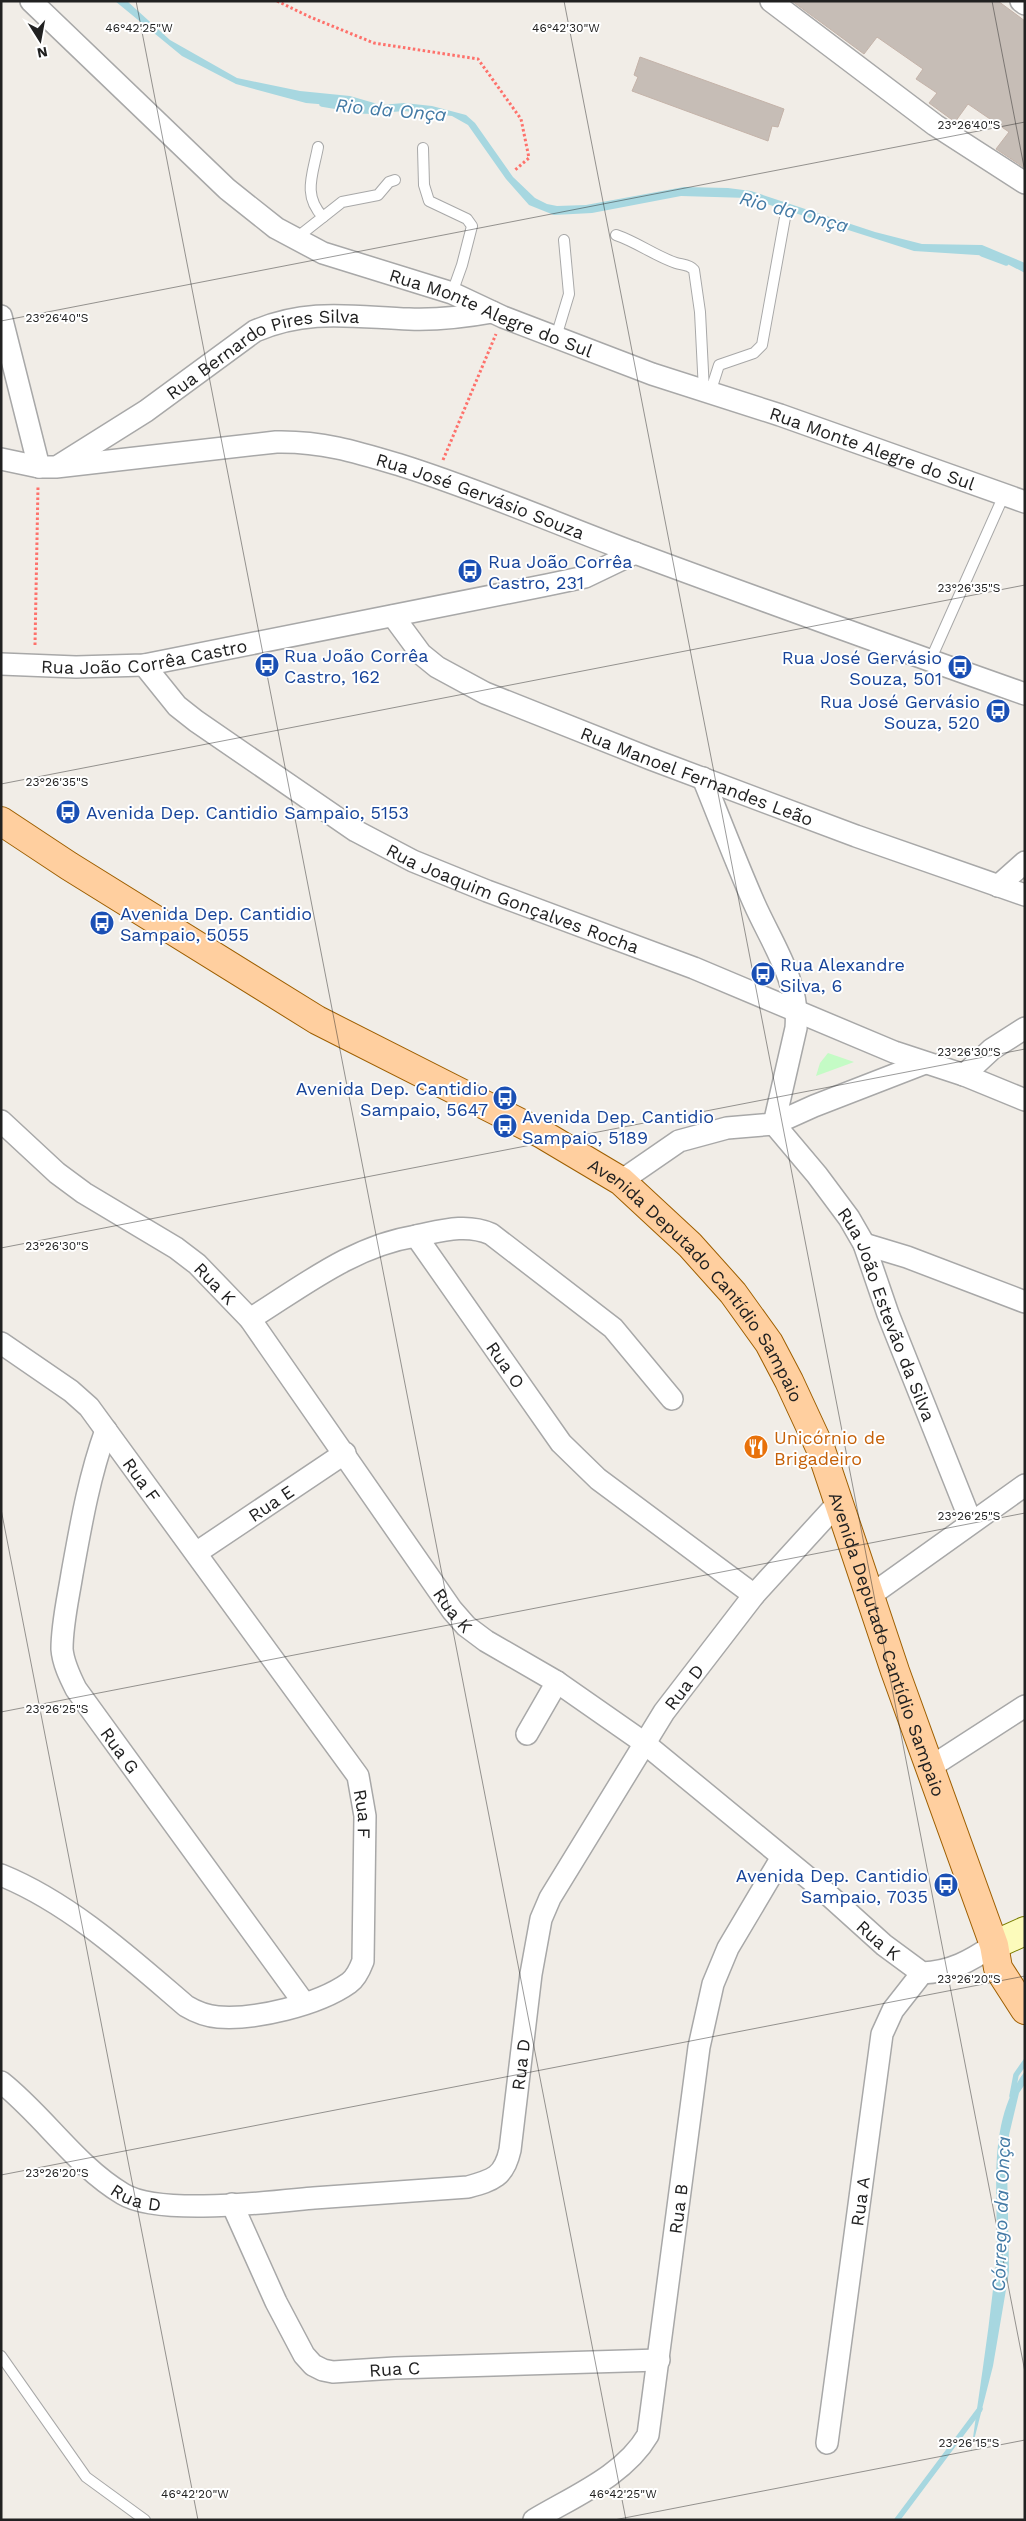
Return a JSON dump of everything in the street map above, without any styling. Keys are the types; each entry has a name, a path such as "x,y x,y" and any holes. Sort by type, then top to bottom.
{"main road":[{"name":"Avenida Deputado Cantídio Sampaio","path":"1,821 86,877 317,1020 542,1134 622,1181 696,1252 733,1293 768,1343 789,1382 821,1450 929,1768 994,1945 998,1968 1025,2010"}],"street":[{"name":"Rua Monte Alegre do Sul","path":"32,1 227,189 250,209 295,239 347,262 452,293 556,337 707,392 780,415 1025,502"},
{"path":"771,1 935,125 1025,184"},
{"path":"1021,1 1025,4"},
{"name":"Rua Bernardo Pires Silva","path":"47,467 146,411 255,331 273,324 315,315 442,319 498,314"},
{"path":"1,316 47,467"},
{"name":"Rua José Gervásio Souza","path":"1,459 47,467 296,442 337,446 436,476 635,554 755,596 836,629 1025,694"},
{"name":"Rua João Corrêa Castro","path":"1,664 34,666 144,665 585,577 635,554"},
{"name":"Rua Manoel Fernandes Leão","path":"393,616 422,654 437,667 485,693 856,836 1025,895"},
{"name":"Rua Joaquim Gonçalves Rocha","path":"144,665 177,706 196,721 356,831 390,850 487,891 694,968 798,1013 1025,1100"},
{"path":"703,778 754,903 795,991 798,1013 796,1028 774,1124"},
{"path":"998,886 1025,862"},
{"path":"964,1076 992,1049 1025,1028"},
{"path":"622,1181 679,1141 727,1128 774,1124 814,1106 925,1063"},
{"name":"Rua K","path":"1,1121 56,1173 84,1193 176,1248 197,1264 250,1319 345,1452 452,1610 461,1620 486,1641 557,1682 643,1742 884,1944 922,1973"},
{"name":"Rua João Estevão da Silva","path":"774,1124 818,1175 849,1218 864,1244 888,1314 972,1522"},
{"path":"250,1319 355,1254 396,1239 461,1228 478,1228 491,1234 613,1328 672,1399"},
{"name":"Rua O","path":"416,1236 561,1443 598,1479 754,1595"},
{"path":"864,1244 907,1257 1025,1302"},
{"name":"Rua F","path":"1,1343 72,1391 88,1407 358,1776 365,1816 363,1961 358,1974 349,1983 304,2003 261,2016 218,2017 200,2014 186,2006 63,1907 29,1887 1,1875"},
{"name":"Rua G","path":"106,1430 90,1477 65,1615 62,1651 67,1669 82,1696 304,2003"},
{"name":"Rua E","path":"196,1553 345,1452"},
{"path":"871,1595 921,1562 972,1522 1025,1485"},
{"name":"Rua D","path":"1,2082 104,2182 125,2196 145,2203 167,2206 232,2204 468,2187 499,2175 507,2164 510,2150 532,1974 541,1919 550,1898 643,1742 664,1712 754,1595 838,1503"},
{"path":"527,1734 557,1682"},
{"path":"929,1768 1025,1706"},
{"name":"Rua B","path":"534,2520 611,2474 639,2449 648,2435 699,2047 712,1984 728,1948 782,1857"},
{"path":"922,1973 947,1971 966,1964 994,1945 1025,1931"},
{"name":"Rua A","path":"827,2443 882,2034 893,2010 922,1973"},
{"name":"Rua C","path":"232,2204 276,2302 304,2355 313,2365 323,2370 333,2372 395,2368 658,2360"}],"lane":[{"path":"318,147 310,191 314,207 323,217"},
{"path":"423,148 424,185 429,201 467,219 472,226 462,265 452,293"},
{"path":"295,239 342,202 378,195 389,182 395,180"},
{"path":"707,392 720,365 754,353 762,345 786,212"},
{"path":"616,235 648,248 669,260 691,266 694,270 700,312 707,392"},
{"path":"556,337 569,294 564,240"},
{"path":"930,661 1004,495"},
{"path":"1,2356 86,2477 145,2520"}],"path":[{"path":"277,1 310,17 374,43 478,59 521,119 528,158 515,170"},
{"path":"436,476 498,314"},
{"path":"34,666 47,467"}],"green space":[{"path":"828,1053 854,1062 816,1076 820,1063"}],"water":[{"path":"115,1 127,1 170,40 237,78 300,91 350,96 381,105 404,103 432,106 466,115 475,123 513,177 535,198 547,204 557,206 586,205 684,187 728,188 751,191 875,232 922,244 982,245 1025,263 1025,273 992,256 914,251 748,198 681,196 592,213 554,215 529,205 506,179 468,125 452,116 404,111 381,113 353,107 306,103 236,84 182,56"},
{"path":"1025,2071 1025,2084 1019,2093 1009,2135 1007,2162 1009,2272 993,2366 971,2452 995,2271 998,2142 1003,2117 1012,2093"}],"building":[{"path":"792,1 998,1 1025,21 1025,168 996,149 1009,132 968,104 955,122 929,103 937,93 916,79 923,69 877,37 864,54"},
{"path":"640,57 784,109 778,127 772,126 768,141 632,91 638,77 634,75"}],"waterway":[{"name":"Rio da Onça","path":"322,104 364,111 379,111"},
{"name":"Rio da Onça","path":"982,254 1006,263"},
{"name":"Córrego da Onça","path":"1012,2096 1016,2075 1025,2062"},
{"name":"Córrego da Onça","path":"897,2520 980,2409"}],"place":[{"name":"Rua João Corrêa Castro, 231","path":"470,571"},
{"name":"Rua João Corrêa Castro, 162","path":"267,665"},
{"name":"Rua José Gervásio Souza, 501","path":"960,667"},
{"name":"Rua José Gervásio Souza, 520","path":"998,711"},
{"name":"Avenida Dep. Cantidio Sampaio, 5153","path":"68,812"},
{"name":"Avenida Dep. Cantidio Sampaio, 5055","path":"102,923"},
{"name":"Rua Alexandre Silva, 6","path":"763,974"},
{"name":"Avenida Dep. Cantidio Sampaio, 5647","path":"505,1098"},
{"name":"Avenida Dep. Cantidio Sampaio, 5189","path":"505,1126"},
{"name":"Unicórnio de Brigadeiro","path":"756,1447"},
{"name":"Avenida Dep. Cantidio Sampaio, 7035","path":"946,1885"}]}
